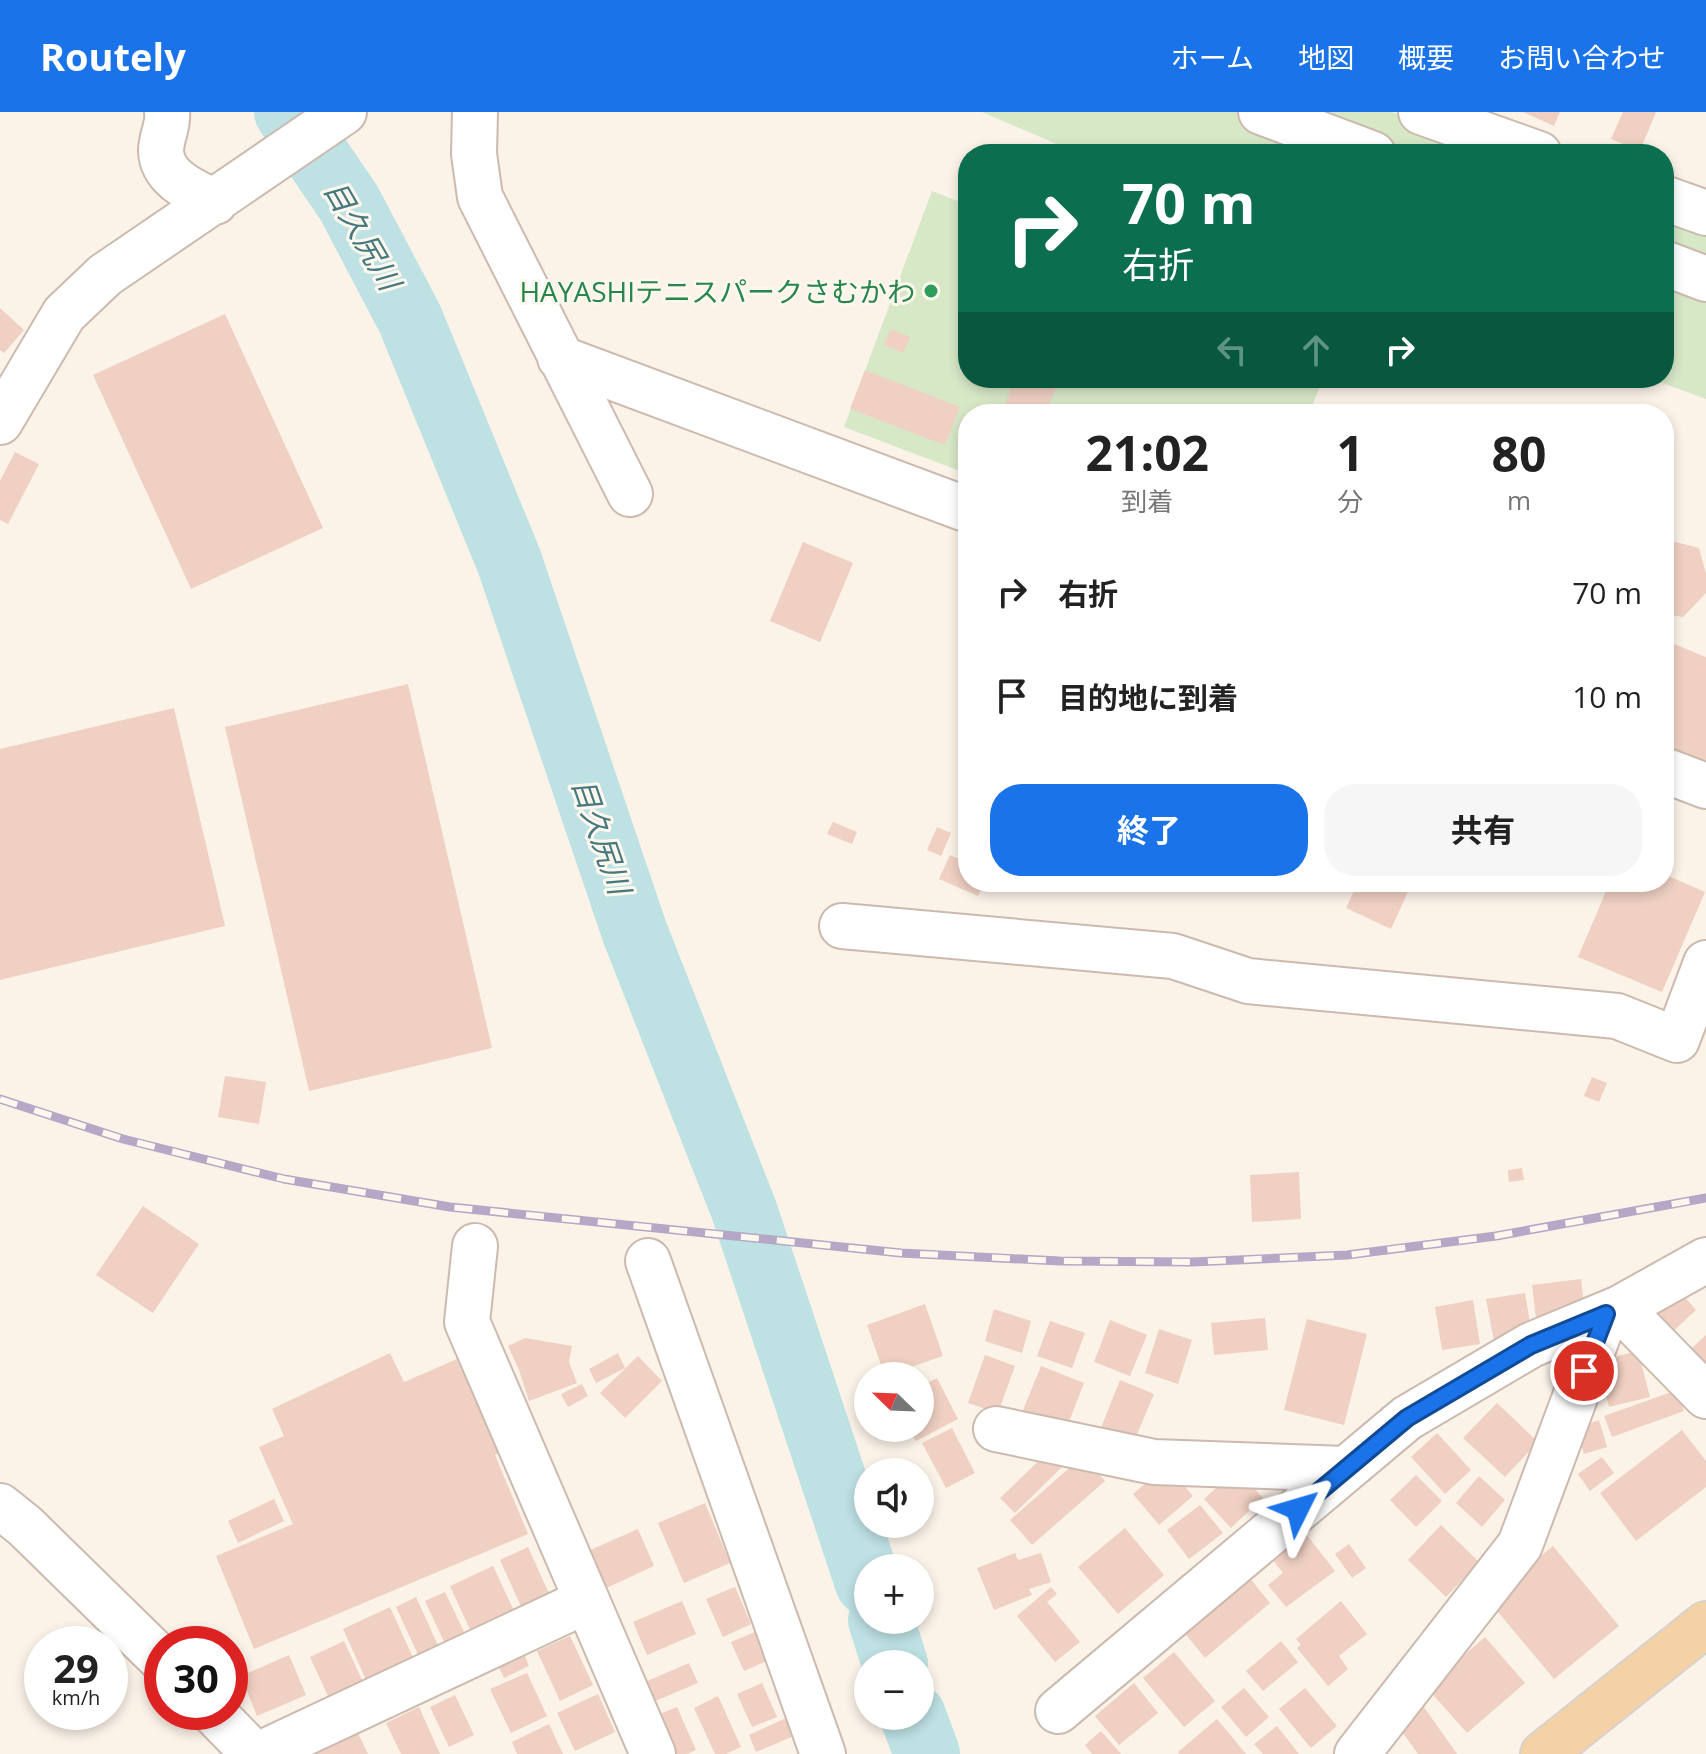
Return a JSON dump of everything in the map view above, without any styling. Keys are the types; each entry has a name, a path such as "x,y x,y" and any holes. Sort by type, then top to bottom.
{"main road":[{"path":"1543,1754 1706,1624"}],"street":[{"path":"167,112 161,150 165,168 182,186 224,196"},
{"path":"0,422 64,314 105,275 344,112"},
{"path":"475,112 474,154 480,197 630,494"},
{"path":"1261,112 1346,144"},
{"path":"1421,112 1511,144"},
{"path":"1674,202 1706,213"},
{"path":"1674,267 1706,279"},
{"path":"560,358 958,506"},
{"path":"1674,774 1706,786"},
{"path":"842,926 1173,956 1248,981 1617,1016 1677,1040 1706,963"},
{"path":"475,1246 467,1322 653,1754"},
{"path":"1058,1711 1407,1418 1531,1345 1613,1311 1706,1260"},
{"path":"648,1261 823,1754"},
{"path":"1613,1311 1706,1396"},
{"path":"1357,1754 1520,1545 1613,1311"},
{"path":"996,1429 1154,1462 1346,1469"},
{"path":"0,1506 25,1526 144,1642"},
{"path":"232,1730 257,1754 586,1601"}],"green space":[{"path":"982,112 1392,112 1484,144 1057,144"},
{"name":"HAYASHIテニスパークさむかわ","path":"932,191 958,201 958,388 1319,388 1313,404 958,404 958,470 844,427"},
{"path":"1674,209 1706,220 1706,399 1674,387"}],"building":[{"path":"1523,112 1560,112 1554,126"},
{"path":"1623,112 1656,112 1643,144 1623,144 1611,139"},
{"path":"0,308 24,330 4,353 0,350"},
{"path":"225,314 323,528 191,589 93,375"},
{"path":"891,329 910,337 903,353 884,345"},
{"path":"865,370 958,406 958,412 945,445 850,409"},
{"path":"1011,388 1056,388 1049,404 1005,404"},
{"path":"15,452 39,464 8,524 0,520 0,481"},
{"path":"803,542 853,563 820,642 770,621"},
{"path":"1674,542 1699,548 1706,574 1706,593 1683,617 1674,616"},
{"path":"1674,644 1706,657 1706,768 1674,756"},
{"path":"408,684 492,1048 309,1091 225,727"},
{"path":"174,708 225,926 0,980 0,749"},
{"path":"833,822 857,832 852,844 827,834"},
{"path":"937,827 951,833 941,856 927,850"},
{"path":"950,855 958,859 958,887 939,879"},
{"path":"1674,878 1705,892 1662,992 1578,957 1606,892 1674,892"},
{"path":"1353,892 1408,892 1391,929 1346,908"},
{"path":"225,1076 266,1082 259,1124 218,1117"},
{"path":"1592,1077 1607,1083 1599,1102 1584,1096"},
{"path":"1522,1168 1524,1180 1509,1182 1508,1170"},
{"path":"1299,1172 1301,1219 1252,1222 1250,1175"},
{"path":"143,1206 199,1244 153,1313 96,1275"},
{"path":"1581,1279 1585,1313 1536,1319 1532,1285"},
{"path":"1677,1288 1696,1310 1669,1335 1650,1314"},
{"path":"1525,1293 1532,1335 1494,1341 1486,1299"},
{"path":"1473,1300 1480,1344 1442,1350 1435,1307"},
{"path":"925,1304 943,1356 926,1362 880,1362 867,1325"},
{"path":"994,1309 1031,1321 1022,1353 985,1341"},
{"path":"1265,1318 1268,1350 1214,1355 1211,1323"},
{"path":"1307,1319 1367,1334 1344,1425 1284,1410"},
{"path":"1110,1320 1147,1335 1130,1376 1094,1362"},
{"path":"1050,1321 1085,1333 1072,1368 1037,1356"},
{"path":"1159,1329 1192,1340 1178,1384 1145,1373"},
{"path":"1706,1335 1706,1381 1683,1356"},
{"path":"525,1338 572,1346 569,1362 577,1383 529,1401 508,1346"},
{"path":"1638,1351 1650,1397 1609,1407 1597,1361"},
{"path":"390,1353 404,1382 457,1359 499,1453 495,1455 528,1534 254,1649 248,1626 245,1626 216,1556 293,1524 259,1447 284,1436 272,1409"},
{"path":"618,1353 625,1368 596,1383 589,1369"},
{"path":"985,1355 1015,1366 998,1413 968,1403"},
{"path":"638,1356 662,1381 625,1418 600,1393"},
{"path":"1041,1366 1084,1383 1067,1427 1023,1410"},
{"path":"937,1378 958,1419 934,1432 934,1380"},
{"path":"1120,1380 1154,1394 1132,1446 1099,1433"},
{"path":"582,1384 588,1396 568,1407 561,1394"},
{"path":"1677,1390 1684,1411 1612,1437 1604,1416"},
{"path":"1497,1403 1538,1442 1505,1477 1463,1438"},
{"path":"1599,1420 1607,1447 1584,1454 1576,1428"},
{"path":"952,1428 975,1473 946,1488 934,1466 934,1458 930,1458 922,1443 934,1442 934,1437"},
{"path":"1682,1430 1706,1461 1706,1487 1636,1541 1600,1493"},
{"path":"1437,1433 1471,1470 1445,1494 1411,1457"},
{"path":"1049,1451 1063,1466 1015,1513 1000,1498"},
{"path":"1083,1456 1105,1481 1032,1545 1010,1520"},
{"path":"1602,1457 1614,1473 1590,1491 1578,1474"},
{"path":"1167,1465 1193,1496 1159,1525 1133,1494"},
{"path":"1237,1469 1263,1498 1231,1528 1204,1499"},
{"path":"1416,1475 1442,1501 1416,1527 1390,1500"},
{"path":"1479,1476 1505,1500 1482,1527 1456,1503"},
{"path":"274,1499 284,1521 238,1543 228,1521"},
{"path":"705,1503 730,1563 684,1583 658,1523"},
{"path":"1200,1505 1223,1533 1189,1559 1167,1530"},
{"path":"1441,1525 1479,1562 1446,1597 1408,1560"},
{"path":"1125,1528 1164,1575 1118,1614 1078,1567"},
{"path":"638,1529 654,1566 604,1589 588,1551"},
{"path":"1306,1534 1335,1571 1286,1607 1268,1585 1283,1573 1273,1560"},
{"path":"1349,1544 1366,1568 1352,1578 1335,1554"},
{"path":"1553,1546 1619,1626 1554,1679 1488,1600"},
{"path":"528,1547 552,1600 524,1613 500,1560"},
{"path":"1015,1553 1018,1560 1041,1553 1051,1582 1029,1589 1032,1595 994,1610 977,1568"},
{"path":"493,1566 515,1613 472,1634 450,1586"},
{"path":"1244,1571 1270,1603 1205,1658 1179,1626"},
{"path":"735,1587 751,1624 723,1637 706,1599"},
{"path":"1051,1587 1057,1594 1047,1602 1080,1642 1055,1662 1017,1616"},
{"path":"445,1592 467,1638 447,1648 425,1601"},
{"path":"416,1597 441,1652 421,1661 396,1607"},
{"path":"682,1601 696,1634 647,1655 633,1622"},
{"path":"1341,1601 1367,1634 1339,1656 1348,1669 1328,1686 1297,1648 1301,1645 1296,1639"},
{"path":"390,1607 415,1662 368,1684 343,1629"},
{"path":"764,1628 776,1657 744,1671 731,1642"},
{"path":"570,1636 593,1685 560,1701 537,1651"},
{"path":"1485,1637 1525,1683 1467,1733 1427,1688"},
{"path":"344,1641 362,1680 328,1696 310,1657"},
{"path":"1281,1641 1298,1662 1263,1691 1246,1671"},
{"path":"523,1651 529,1666 504,1678 497,1663"},
{"path":"1174,1652 1215,1701 1184,1727 1143,1678"},
{"path":"289,1655 306,1695 257,1716 248,1694 248,1673"},
{"path":"689,1663 698,1683 653,1702 645,1682"},
{"path":"527,1673 547,1716 511,1733 490,1689"},
{"path":"762,1683 777,1717 752,1727 737,1694"},
{"path":"1134,1683 1158,1713 1119,1745 1095,1716"},
{"path":"1244,1688 1269,1717 1246,1737 1221,1707"},
{"path":"1305,1688 1337,1726 1311,1748 1279,1709"},
{"path":"598,1694 615,1732 575,1751 557,1713"},
{"path":"455,1695 474,1735 449,1747 430,1707"},
{"path":"718,1696 741,1747 726,1754 715,1754 694,1708"},
{"path":"1421,1703 1457,1754 1418,1754 1395,1722"},
{"path":"419,1707 440,1754 401,1754 386,1723"},
{"path":"677,1707 696,1750 687,1754 665,1754 650,1718"},
{"path":"786,1718 794,1736 756,1752 749,1735"},
{"path":"1217,1719 1246,1754 1179,1754 1178,1752"},
{"path":"549,1724 563,1754 517,1754 512,1742"},
{"path":"1277,1726 1299,1754 1263,1754 1254,1744"},
{"path":"355,1727 368,1754 303,1754"},
{"path":"1101,1731 1121,1754 1092,1754 1085,1745"}],"waterway":[{"name":"目久尻川","path":"287,112 349,203 410,319 509,561 635,933 744,1210 858,1554"},
{"name":"目久尻川","path":"885,1634 891,1650"},
{"name":"目久尻川","path":"918,1730 927,1754"}],"railway":[{"path":"0,1099 123,1139 284,1179 450,1207 901,1253 1060,1261 1192,1262 1347,1255 1496,1236 1706,1198"}],"place":[{"name":"HAYASHIテニスパークさむかわ","path":"931,291"}],"route":[{"path":"1298,1509 1407,1418 1531,1345 1606,1314 1584,1371"}]}
